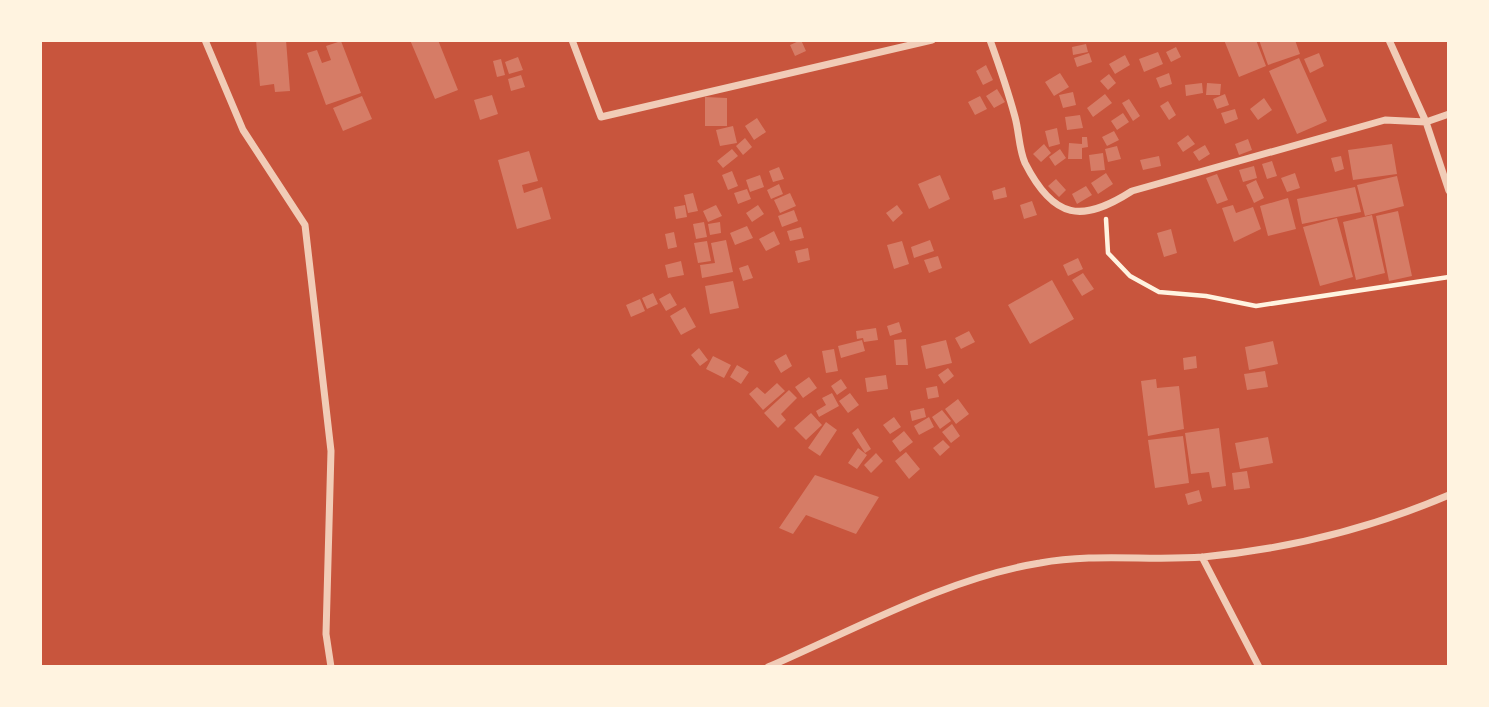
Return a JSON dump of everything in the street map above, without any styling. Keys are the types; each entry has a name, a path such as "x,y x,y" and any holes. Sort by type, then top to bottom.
{"street":[{"path":"205,40 243,130 305,225 331,451 326,634 331,667"},
{"path":"572,40 601,117 932,40"},
{"path":"990,40 1016,118 1024,162 1049,197 1063,209 1082,213 1105,208 1132,191 1385,120 1426,122 1449,114"},
{"path":"1389,40 1426,122 1449,191"},
{"path":"768,667 958,585 1038,563 1092,557 1202,557 1276,547 1396,517 1449,495"},
{"path":"1202,557 1259,667"}],"path":[{"path":"1105,208 1108,253 1130,276 1159,292 1206,296 1256,306 1449,277"}],"building":[{"path":"256,40 286,40 290,91 275,92 274,84 260,86"},
{"path":"410,40 438,40 458,90 435,99"},
{"path":"801,40 806,51 795,56 790,45"},
{"path":"1224,40 1256,40 1266,66 1239,77"},
{"path":"1259,40 1295,40 1300,54 1268,65"},
{"path":"341,41 361,93 326,105 307,53 317,50 322,63 331,60 326,46"},
{"path":"1086,44 1088,52 1073,55 1072,47"},
{"path":"1176,47 1181,57 1171,62 1166,52"},
{"path":"1158,52 1163,64 1144,72 1139,59"},
{"path":"1089,53 1092,62 1077,67 1074,58"},
{"path":"1319,53 1324,66 1310,73 1304,59"},
{"path":"1125,55 1130,65 1115,74 1109,64"},
{"path":"518,57 523,70 509,74 505,62"},
{"path":"1299,58 1327,121 1297,134 1269,71"},
{"path":"501,59 505,75 497,77 493,61"},
{"path":"986,65 993,80 983,85 976,71"},
{"path":"1060,73 1069,87 1054,96 1045,82"},
{"path":"1169,73 1172,84 1160,88 1156,78"},
{"path":"1109,74 1116,83 1108,90 1100,81"},
{"path":"521,75 525,87 511,91 508,79"},
{"path":"1202,83 1203,93 1186,96 1185,85"},
{"path":"1207,83 1221,84 1220,95 1206,95"},
{"path":"997,89 1005,102 994,108 986,96"},
{"path":"1073,92 1076,105 1063,108 1059,95"},
{"path":"1105,94 1112,103 1093,117 1087,108"},
{"path":"1225,94 1229,105 1217,109 1213,99"},
{"path":"492,95 498,114 480,120 474,100"},
{"path":"362,96 372,119 343,131 333,108"},
{"path":"980,96 987,109 975,115 968,102"},
{"path":"705,97 727,98 727,126 705,126"},
{"path":"1264,98 1272,110 1258,120 1250,109"},
{"path":"1129,99 1140,116 1133,121 1122,103"},
{"path":"1168,101 1176,115 1169,120 1160,106"},
{"path":"1235,109 1238,119 1225,124 1221,113"},
{"path":"1123,113 1129,122 1117,130 1111,121"},
{"path":"1080,115 1083,128 1067,130 1065,117"},
{"path":"757,118 766,132 754,140 745,126"},
{"path":"733,126 737,143 720,146 716,130"},
{"path":"1057,128 1060,144 1049,147 1045,131"},
{"path":"1114,131 1119,140 1107,146 1102,137"},
{"path":"1188,135 1195,144 1183,152 1177,143"},
{"path":"1082,137 1087,137 1088,147 1082,148 1082,159 1068,159 1069,143 1082,144"},
{"path":"745,138 752,147 743,155 736,146"},
{"path":"1248,139 1252,150 1239,155 1235,144"},
{"path":"1044,144 1051,153 1041,162 1033,154"},
{"path":"1392,144 1397,174 1353,180 1348,150"},
{"path":"1205,145 1210,154 1199,161 1193,152"},
{"path":"1117,146 1121,159 1108,162 1105,149"},
{"path":"732,149 738,156 723,168 717,161"},
{"path":"1060,149 1066,158 1055,166 1049,157"},
{"path":"529,151 538,181 522,185 524,193 542,187 551,219 517,229 498,160"},
{"path":"1103,153 1105,170 1091,171 1089,155"},
{"path":"1159,156 1161,166 1143,170 1140,160"},
{"path":"1341,156 1344,169 1335,172 1331,158"},
{"path":"1272,161 1277,176 1267,179 1262,164"},
{"path":"1254,166 1257,178 1243,182 1239,170"},
{"path":"779,167 784,179 773,182 769,171"},
{"path":"732,171 738,186 728,190 722,175"},
{"path":"1106,173 1113,184 1098,194 1091,183"},
{"path":"1295,173 1300,188 1287,192 1281,178"},
{"path":"1217,174 1228,200 1217,204 1206,178"},
{"path":"760,175 764,187 750,192 746,180"},
{"path":"940,175 950,199 929,209 918,184"},
{"path":"1397,176 1404,206 1365,216 1357,185"},
{"path":"1056,179 1066,190 1059,197 1048,186"},
{"path":"1256,180 1264,198 1254,203 1246,185"},
{"path":"779,184 783,194 771,199 767,190"},
{"path":"1086,186 1092,195 1077,204 1072,194"},
{"path":"1005,187 1007,197 994,200 992,191"},
{"path":"1355,187 1361,212 1302,224 1297,199"},
{"path":"747,189 751,199 738,204 734,193"},
{"path":"693,193 698,211 688,213 684,195"},
{"path":"790,193 796,206 780,213 774,200"},
{"path":"1288,198 1296,229 1268,236 1260,206"},
{"path":"1032,201 1037,215 1024,219 1020,205"},
{"path":"685,205 687,217 676,219 674,207"},
{"path":"716,205 722,216 708,222 703,211"},
{"path":"758,205 764,214 752,222 746,213"},
{"path":"897,205 903,213 893,222 886,213"},
{"path":"1233,205 1236,213 1253,207 1261,229 1234,242 1222,208"},
{"path":"794,210 798,221 782,227 778,216"},
{"path":"1398,211 1412,276 1389,281 1376,216"},
{"path":"1372,215 1385,273 1356,280 1343,222"},
{"path":"1337,218 1353,277 1320,286 1303,227"},
{"path":"704,222 707,237 696,239 693,224"},
{"path":"720,222 721,233 710,235 708,224"},
{"path":"747,226 753,238 735,245 730,233"},
{"path":"801,227 804,238 790,241 787,231"},
{"path":"1171,229 1177,253 1164,257 1157,233"},
{"path":"774,231 780,244 766,251 759,239"},
{"path":"674,232 677,247 668,249 665,234"},
{"path":"726,240 733,272 702,278 700,265 715,263 711,243"},
{"path":"930,240 934,251 914,258 911,247"},
{"path":"707,241 711,261 698,263 694,243"},
{"path":"902,241 909,264 894,269 887,245"},
{"path":"808,248 810,260 798,263 795,251"},
{"path":"938,256 942,268 929,273 924,260"},
{"path":"1078,258 1083,269 1068,276 1063,265"},
{"path":"681,261 684,275 668,278 665,265"},
{"path":"748,265 753,278 743,281 739,268"},
{"path":"1083,273 1094,289 1082,296 1072,280"},
{"path":"1052,280 1074,319 1030,344 1008,305"},
{"path":"733,281 739,308 710,314 705,286"},
{"path":"653,293 658,304 647,309 642,298"},
{"path":"670,293 677,305 666,311 659,299"},
{"path":"640,299 645,311 631,317 626,305"},
{"path":"685,307 696,327 681,335 670,316"},
{"path":"899,322 902,332 890,336 887,326"},
{"path":"876,328 878,340 864,342 863,338 857,339 856,331"},
{"path":"969,331 975,342 961,349 955,338"},
{"path":"906,339 908,365 896,365 894,340"},
{"path":"862,340 865,351 841,358 838,346"},
{"path":"946,340 952,363 926,369 921,346"},
{"path":"1273,341 1278,364 1249,370 1245,347"},
{"path":"699,348 708,360 700,366 691,355"},
{"path":"834,349 838,371 826,373 822,351"},
{"path":"786,354 792,366 781,373 774,361"},
{"path":"713,356 731,365 724,378 706,369"},
{"path":"1196,356 1197,368 1184,370 1183,358"},
{"path":"737,365 749,372 741,384 730,377"},
{"path":"948,368 954,376 944,384 938,375"},
{"path":"1265,371 1268,387 1247,390 1244,374"},
{"path":"886,375 888,389 867,392 865,378"},
{"path":"809,377 817,388 803,398 795,387"},
{"path":"841,379 847,388 837,395 831,386"},
{"path":"1156,379 1157,388 1179,386 1184,429 1148,436 1141,381"},
{"path":"777,383 785,391 763,410 749,394 757,387 765,394"},
{"path":"937,386 939,397 928,399 926,388"},
{"path":"789,390 797,398 781,414 786,420 778,428 764,413"},
{"path":"832,393 839,406 819,417 816,411 826,405 822,398"},
{"path":"850,393 859,405 848,413 839,401"},
{"path":"958,399 969,414 956,424 945,409"},
{"path":"924,408 926,417 912,421 910,411"},
{"path":"942,410 951,421 940,429 932,417"},
{"path":"811,413 822,425 806,440 794,428"},
{"path":"894,417 901,427 890,434 883,425"},
{"path":"929,417 934,427 919,435 914,426"},
{"path":"826,422 837,430 820,456 808,448"},
{"path":"952,424 960,436 951,443 942,432"},
{"path":"858,428 871,449 865,453 852,433"},
{"path":"1219,428 1226,486 1212,488 1209,472 1191,474 1185,433"},
{"path":"904,431 913,442 900,452 892,441"},
{"path":"1183,436 1189,483 1155,488 1148,440"},
{"path":"1268,437 1273,463 1240,469 1235,443"},
{"path":"943,440 950,447 940,456 933,448"},
{"path":"858,448 867,455 857,469 848,463"},
{"path":"906,452 920,469 909,479 895,461"},
{"path":"876,453 883,461 871,473 864,465"},
{"path":"1247,471 1250,488 1234,490 1232,473"},
{"path":"815,475 879,497 856,534 806,515 793,534 779,528"},
{"path":"1199,490 1202,501 1188,505 1185,494"}]}
